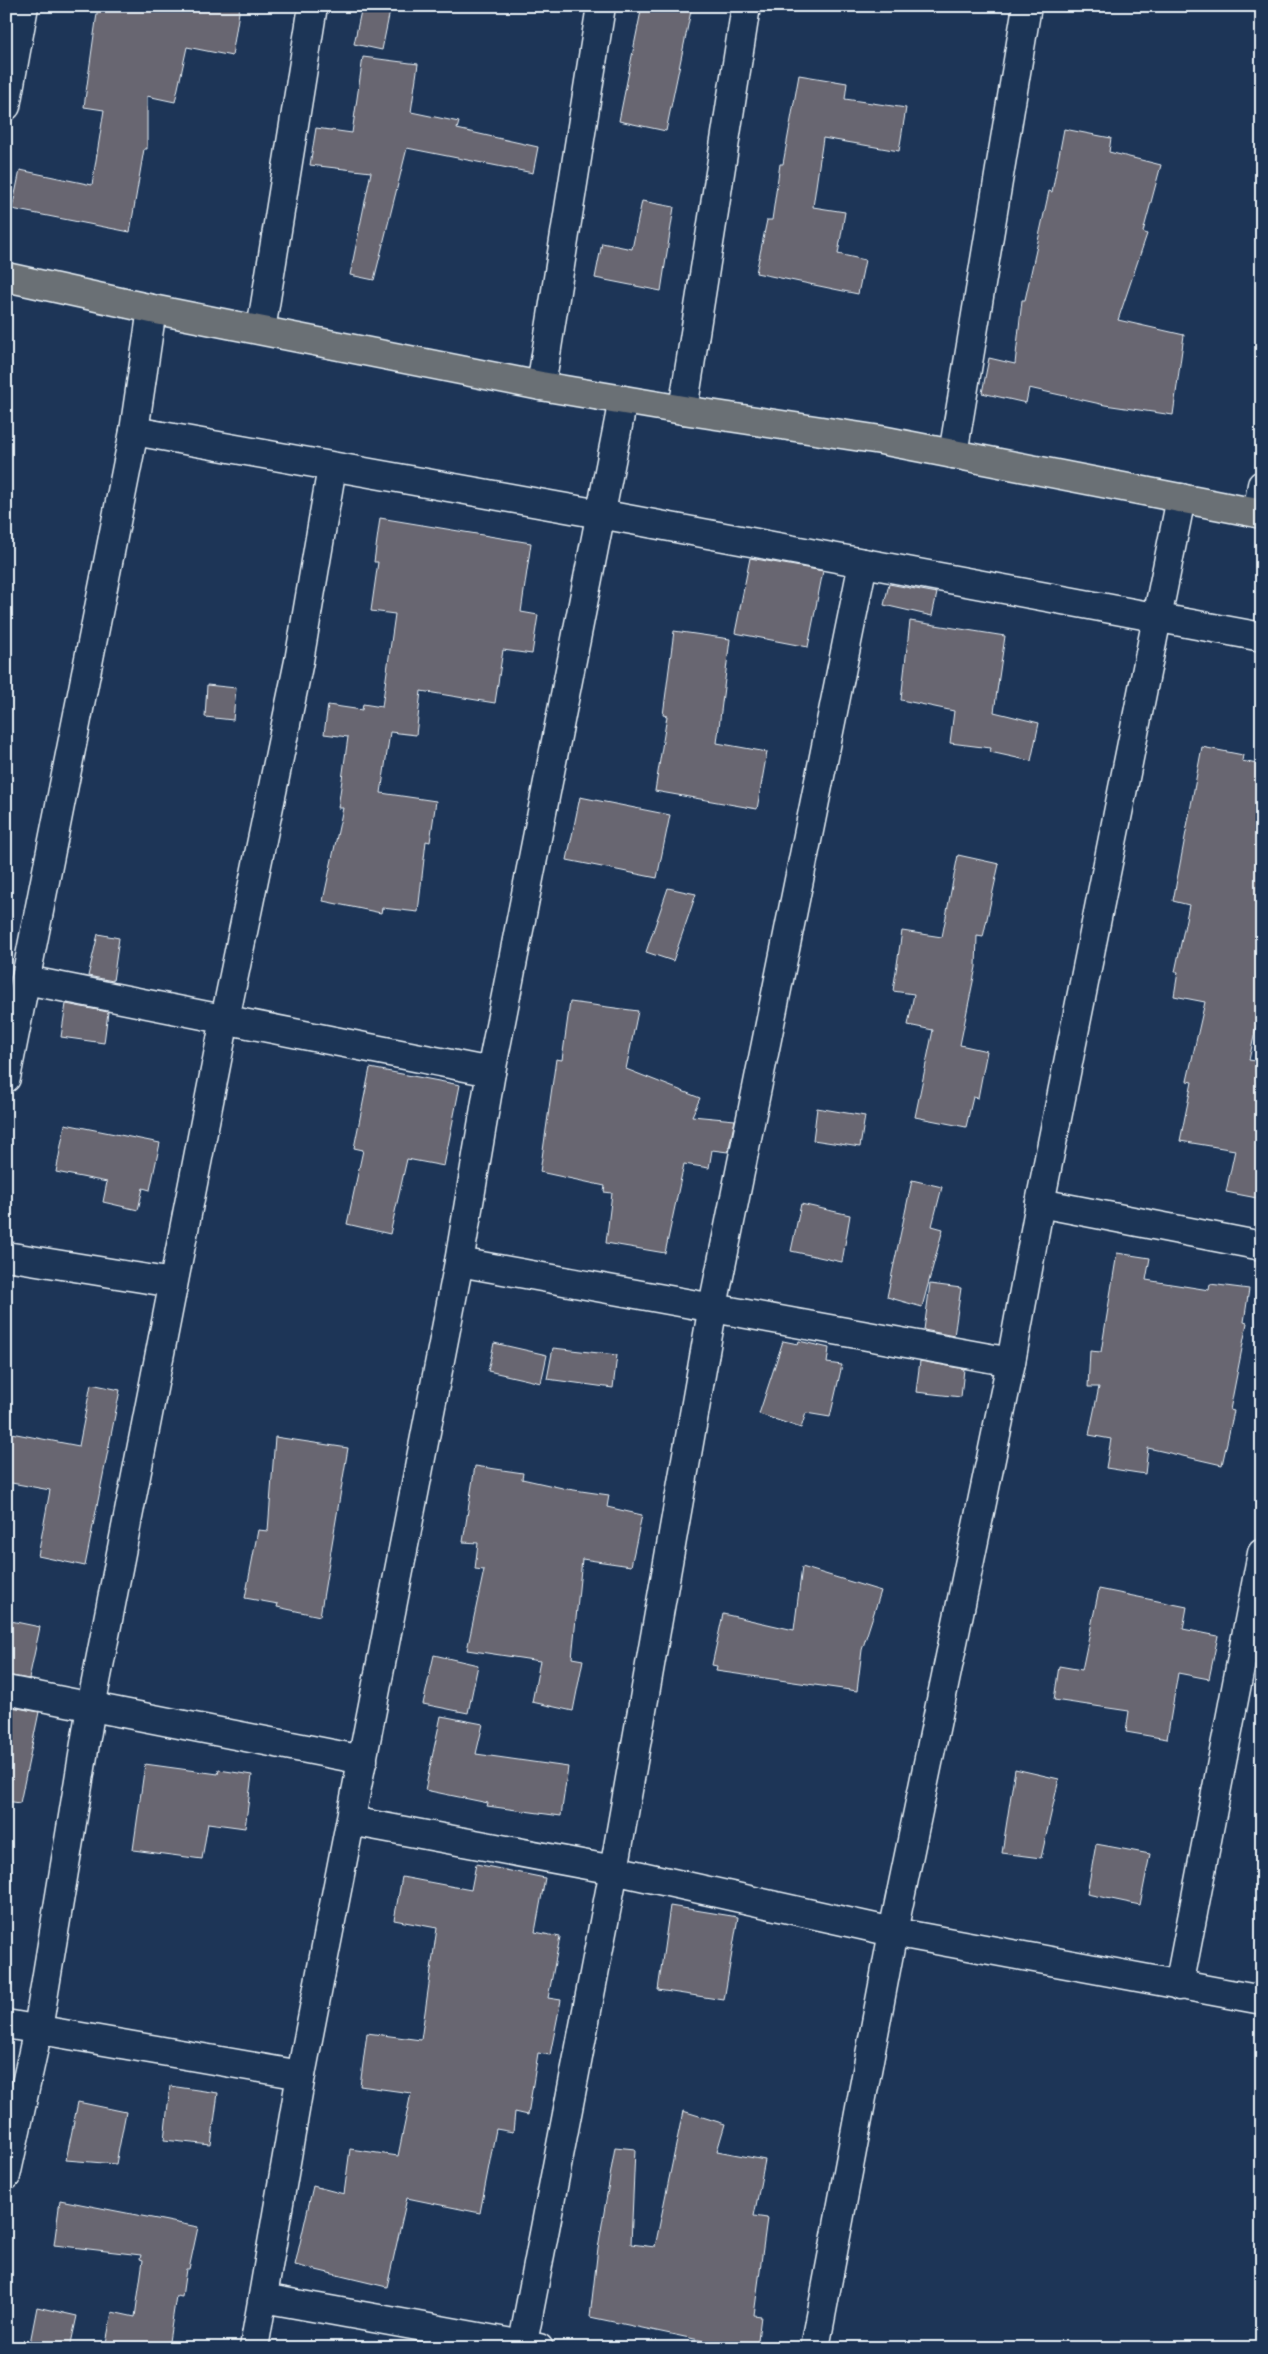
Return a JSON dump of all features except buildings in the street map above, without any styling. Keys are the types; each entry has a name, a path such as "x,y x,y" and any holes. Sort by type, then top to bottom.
{"highway":[{"path":"6,277 152,309 541,386 881,440 1259,513"}],"street":[{"path":"6,106 24,6"},
{"path":"261,330 314,6"},
{"path":"541,386 601,6"},
{"path":"684,410 746,6"},
{"path":"953,454 1027,6"},
{"path":"6,1078 134,431 152,309"},
{"path":"254,2348 301,2075 460,1262 491,1072 623,400"},
{"path":"134,431 600,514 1262,637"},
{"path":"6,2176 38,2029 91,1707 225,1019 299,661 332,467"},
{"path":"1259,513 1262,485"},
{"path":"815,2348 893,1932 1011,1362 1040,1203 1181,498"},
{"path":"263,2298 528,2347 713,1306 863,563"},
{"path":"26,980 491,1072"},
{"path":"1040,1203 1262,1246"},
{"path":"6,1256 173,1283"},
{"path":"460,1262 713,1306 1011,1362"},
{"path":"1179,1986 1262,1553"},
{"path":"6,1690 363,1760"},
{"path":"351,1821 614,1870 893,1932 1262,2000"},
{"path":"6,2024 301,2075"}]}
